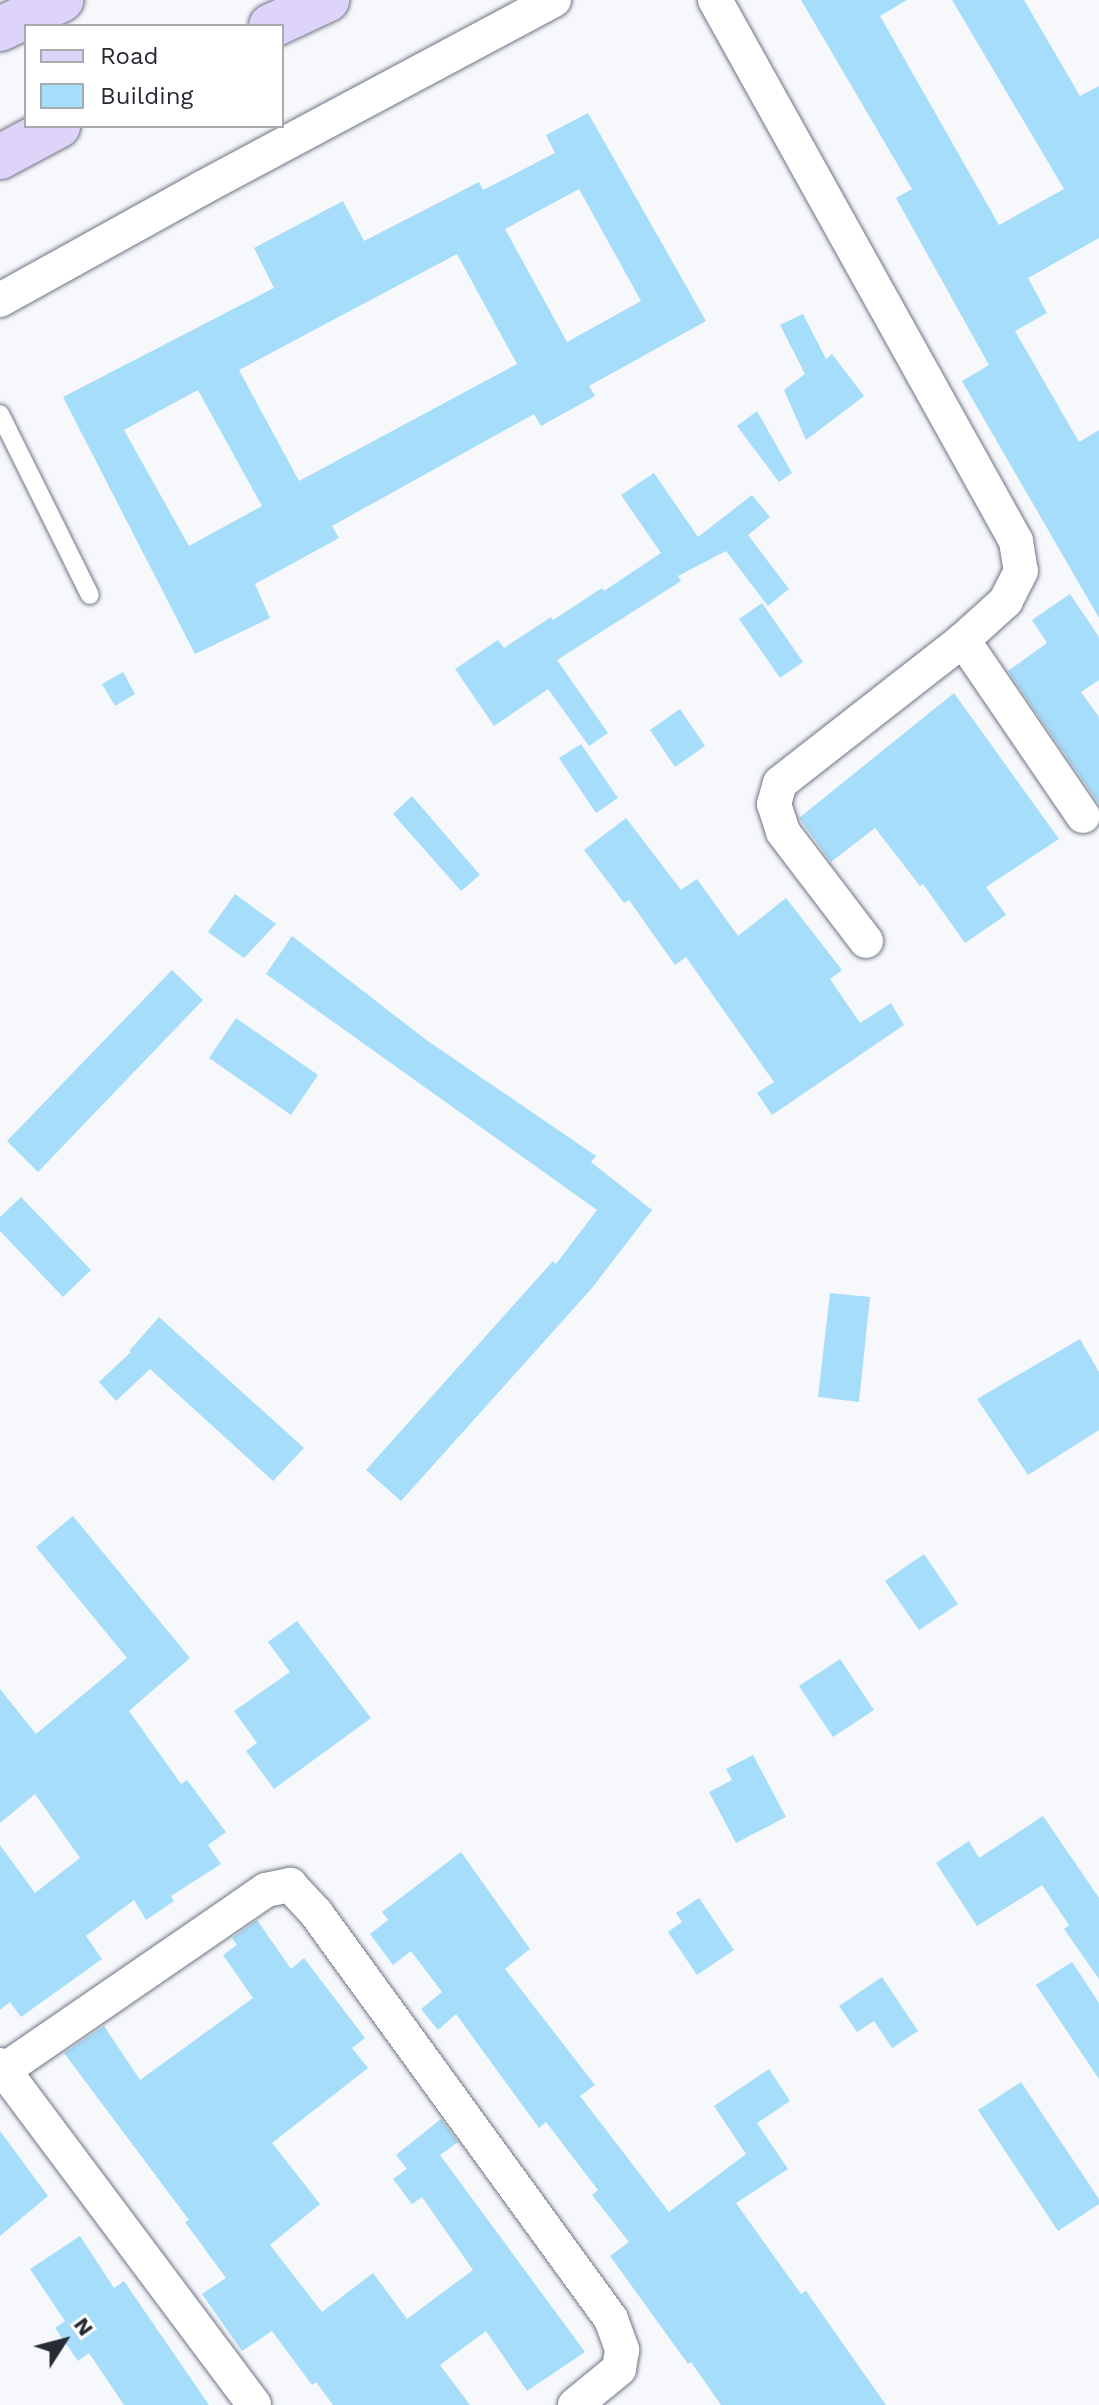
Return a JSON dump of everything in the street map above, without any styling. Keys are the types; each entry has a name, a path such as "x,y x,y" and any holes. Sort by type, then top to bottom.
{"main road":[{"path":"0,29 61,0"},
{"path":"275,24 327,0"},
{"path":"0,157 54,128"}],"street":[{"path":"0,300 554,0"},
{"path":"715,0 1016,541 1021,571 1006,601 963,640 780,783 774,804 783,832 866,941"},
{"path":"963,640 1083,816"},
{"path":"254,2405 2,2068 266,1890 290,1885 316,1913 611,2319 622,2350 619,2369 575,2405"}],"lane":[{"path":"0,414 90,595"}],"building":[{"path":"801,0 907,0 880,16 999,225 1064,189 952,0 1024,0 1080,96 1099,86 1099,238 1028,278 1047,313 1015,331 1079,442 1099,430 1099,618 962,381 989,365 896,198 912,189"},
{"path":"588,113 706,321 589,386 595,396 541,426 534,414 332,526 339,538 255,584 270,618 195,654 63,397 274,288 254,248 343,201 364,241 479,182 483,190 555,153 546,135","holes":["579,189 641,301 567,342 505,229","457,254 517,364 299,481 239,370","198,390 262,506 189,546 124,430"]},
{"path":"803,314 826,359 832,354 864,396 806,440 784,390 805,374 780,325"},
{"path":"757,411 792,473 779,482 737,426"},
{"path":"654,473 698,537 752,495 770,517 748,535 789,589 768,606 726,551 678,576 681,581 557,660 608,733 589,746 548,689 494,726 455,669 498,640 504,648 551,617 553,620 602,588 604,591 661,553 621,495"},
{"path":"1070,594 1099,637 1099,680 1081,692 1099,717 1099,804 1008,671 1047,643 1032,620"},
{"path":"762,603 803,662 780,678 739,619"},
{"path":"123,672 135,694 115,706 102,684"},
{"path":"954,693 1059,839 986,887 1006,915 965,943 923,884 920,886 875,828 831,862 799,818"},
{"path":"680,709 705,746 675,767 650,730"},
{"path":"581,744 618,798 596,813 559,758"},
{"path":"412,796 480,875 461,891 393,814"},
{"path":"626,818 681,890 697,879 738,936 786,898 842,970 830,979 860,1023 891,1003 904,1025 772,1115 757,1093 774,1082 686,957 675,965 629,900 624,903 584,850"},
{"path":"235,894 276,924 244,958 208,932"},
{"path":"292,936 425,1039 596,1156 591,1162 652,1210 592,1288 401,1501 366,1470 553,1261 556,1264 597,1210 266,974"},
{"path":"172,970 203,1000 38,1172 7,1141"},
{"path":"236,1018 318,1075 291,1115 209,1058"},
{"path":"21,1197 91,1270 63,1297 0,1231 0,1217"},
{"path":"830,1293 870,1297 859,1402 818,1397"},
{"path":"159,1317 304,1448 273,1481 150,1369 116,1401 99,1382 131,1352"},
{"path":"1080,1339 1099,1372 1099,1430 1028,1475 977,1399"},
{"path":"73,1516 190,1658 129,1711 181,1784 187,1780 226,1832 208,1845 221,1864 171,1896 174,1901 146,1920 134,1900 86,1936 102,1959 21,2017 10,2002 0,2010 0,1845 35,1893 80,1858 35,1794 0,1823 0,1689 36,1734 127,1658 36,1547"},
{"path":"924,1554 958,1604 919,1630 885,1581"},
{"path":"297,1621 371,1718 274,1789 246,1751 257,1743 234,1711 290,1672 268,1642"},
{"path":"840,1659 874,1710 833,1737 799,1686"},
{"path":"753,1755 786,1817 736,1843 709,1792 732,1780 726,1769"},
{"path":"1043,1816 1099,1898 1099,1979 1064,1929 1069,1925 1042,1885 977,1926 936,1863 969,1841 979,1858"},
{"path":"461,1852 530,1949 505,1969 595,2085 580,2096 669,2212 746,2154 714,2106 769,2069 790,2101 757,2123 788,2169 736,2203 801,2294 806,2291 886,2405 721,2405 691,2362 688,2364 610,2256 629,2242 592,2195 598,2190 546,2122 539,2128 456,2014 438,2030 421,2009 442,1992 411,1951 393,1965 370,1934 388,1920 382,1912"},
{"path":"699,1898 734,1950 697,1975 668,1932 682,1922 676,1913"},
{"path":"257,1920 291,1969 304,1958 365,2038 352,2048 368,2068 272,2143 320,2204 270,2245 322,2312 373,2273 407,2319 473,2270 422,2197 412,2204 393,2179 407,2169 396,2155 441,2119 458,2142 440,2155 585,2352 527,2391 486,2331 440,2365 470,2405 333,2405 316,2382 312,2385 272,2331 242,2351 202,2294 226,2278 185,2222 189,2220 64,2053 104,2026 140,2080 253,1998 223,1955 237,1945 232,1938"},
{"path":"1072,1962 1099,2003 1099,2079 1036,1985"},
{"path":"882,1977 918,2031 892,2048 874,2021 857,2032 839,2006"},
{"path":"1021,2082 1099,2199 1099,2204 1058,2231 978,2110"},
{"path":"0,2131 48,2196 0,2236"},
{"path":"80,2236 114,2288 124,2281 209,2405 124,2405 89,2353 78,2361 55,2328 65,2321 30,2269"}]}
